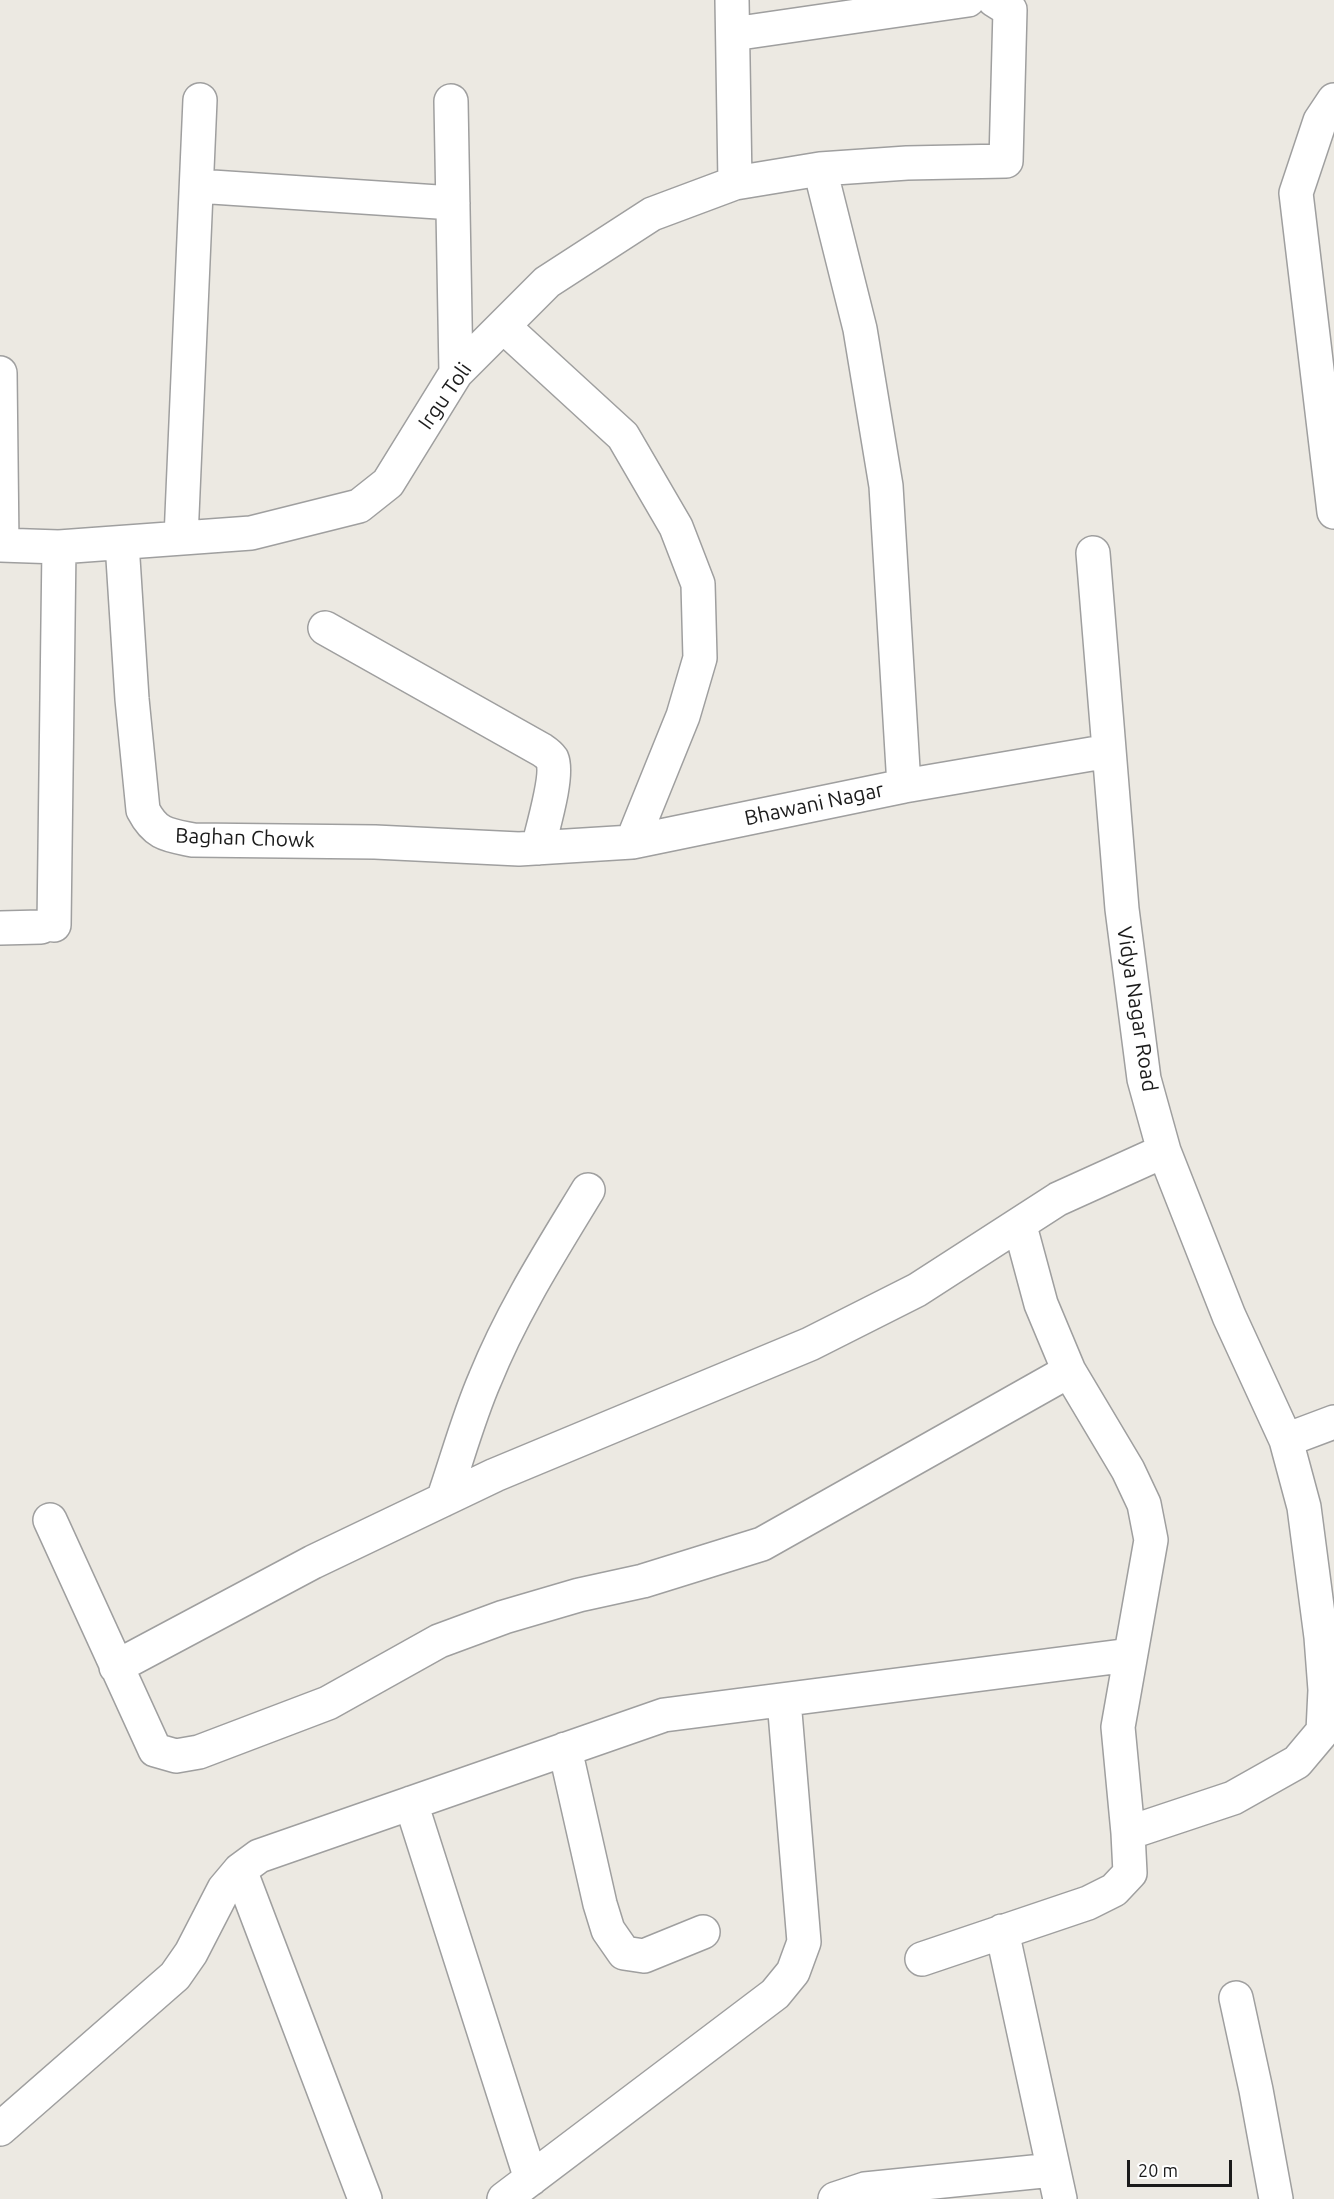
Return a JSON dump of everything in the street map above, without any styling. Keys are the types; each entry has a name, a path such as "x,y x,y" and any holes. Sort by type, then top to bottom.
{"street":[{"path":"732,0 735,183"},
{"path":"733,34 968,0"},
{"name":"Irgu Toli","path":"1,545 59,547 250,534 359,506 388,483 456,373 547,282 651,214 735,183 820,168 1006,161 1010,10 994,0"},
{"path":"181,538 201,100"},
{"path":"1334,100 1320,121 1296,193 1334,512"},
{"path":"451,101 456,373"},
{"path":"820,168 861,329 886,486 904,786"},
{"path":"197,186 453,202"},
{"path":"503,326 623,436 676,527 698,584 700,658 683,716 632,842"},
{"path":"0,373 1,545"},
{"name":"Baghan Chowk","path":"122,543 132,699 143,810 150,823 165,835 194,840 375,842 528,849"},
{"path":"0,928 47,926 59,547"},
{"name":"Vidya Nagar Road","path":"1093,553 1122,909 1144,1079 1164,1152 1229,1316 1286,1440 1304,1507 1325,1690 1323,1731 1297,1762 1233,1798 1128,1833"},
{"path":"325,628 542,750 552,759 554,771 552,790 528,849"},
{"name":"Bhawani Nagar","path":"528,849 632,842 904,786 1109,751"},
{"path":"116,1667 313,1562 506,1470 810,1344 917,1290 1020,1226 1058,1199 1164,1152"},
{"path":"443,1500 484,1380 503,1339 526,1294 588,1190"},
{"path":"922,1959 1088,1903 1114,1890 1130,1873 1118,1727 1151,1540 1144,1504 1128,1470 1069,1371 1041,1304 1020,1226"},
{"path":"50,1520 156,1750 176,1756 199,1752 328,1703 439,1641 504,1617 568,1598 643,1581 762,1544 1069,1371"},
{"path":"1286,1440 1334,1422"},
{"path":"0,2129 175,1976 191,1953 224,1889 240,1870 259,1856 664,1715 1130,1655"},
{"path":"504,2199 775,1994 793,1972 804,1942 784,1700"},
{"path":"564,1749 603,1913 608,1930 624,1953 644,1956 703,1932"},
{"path":"411,1803 531,2179"},
{"path":"240,1870 365,2199"},
{"path":"835,2199 865,2189 1057,2185 1002,1931"},
{"path":"1236,1998 1276,2199"}]}
